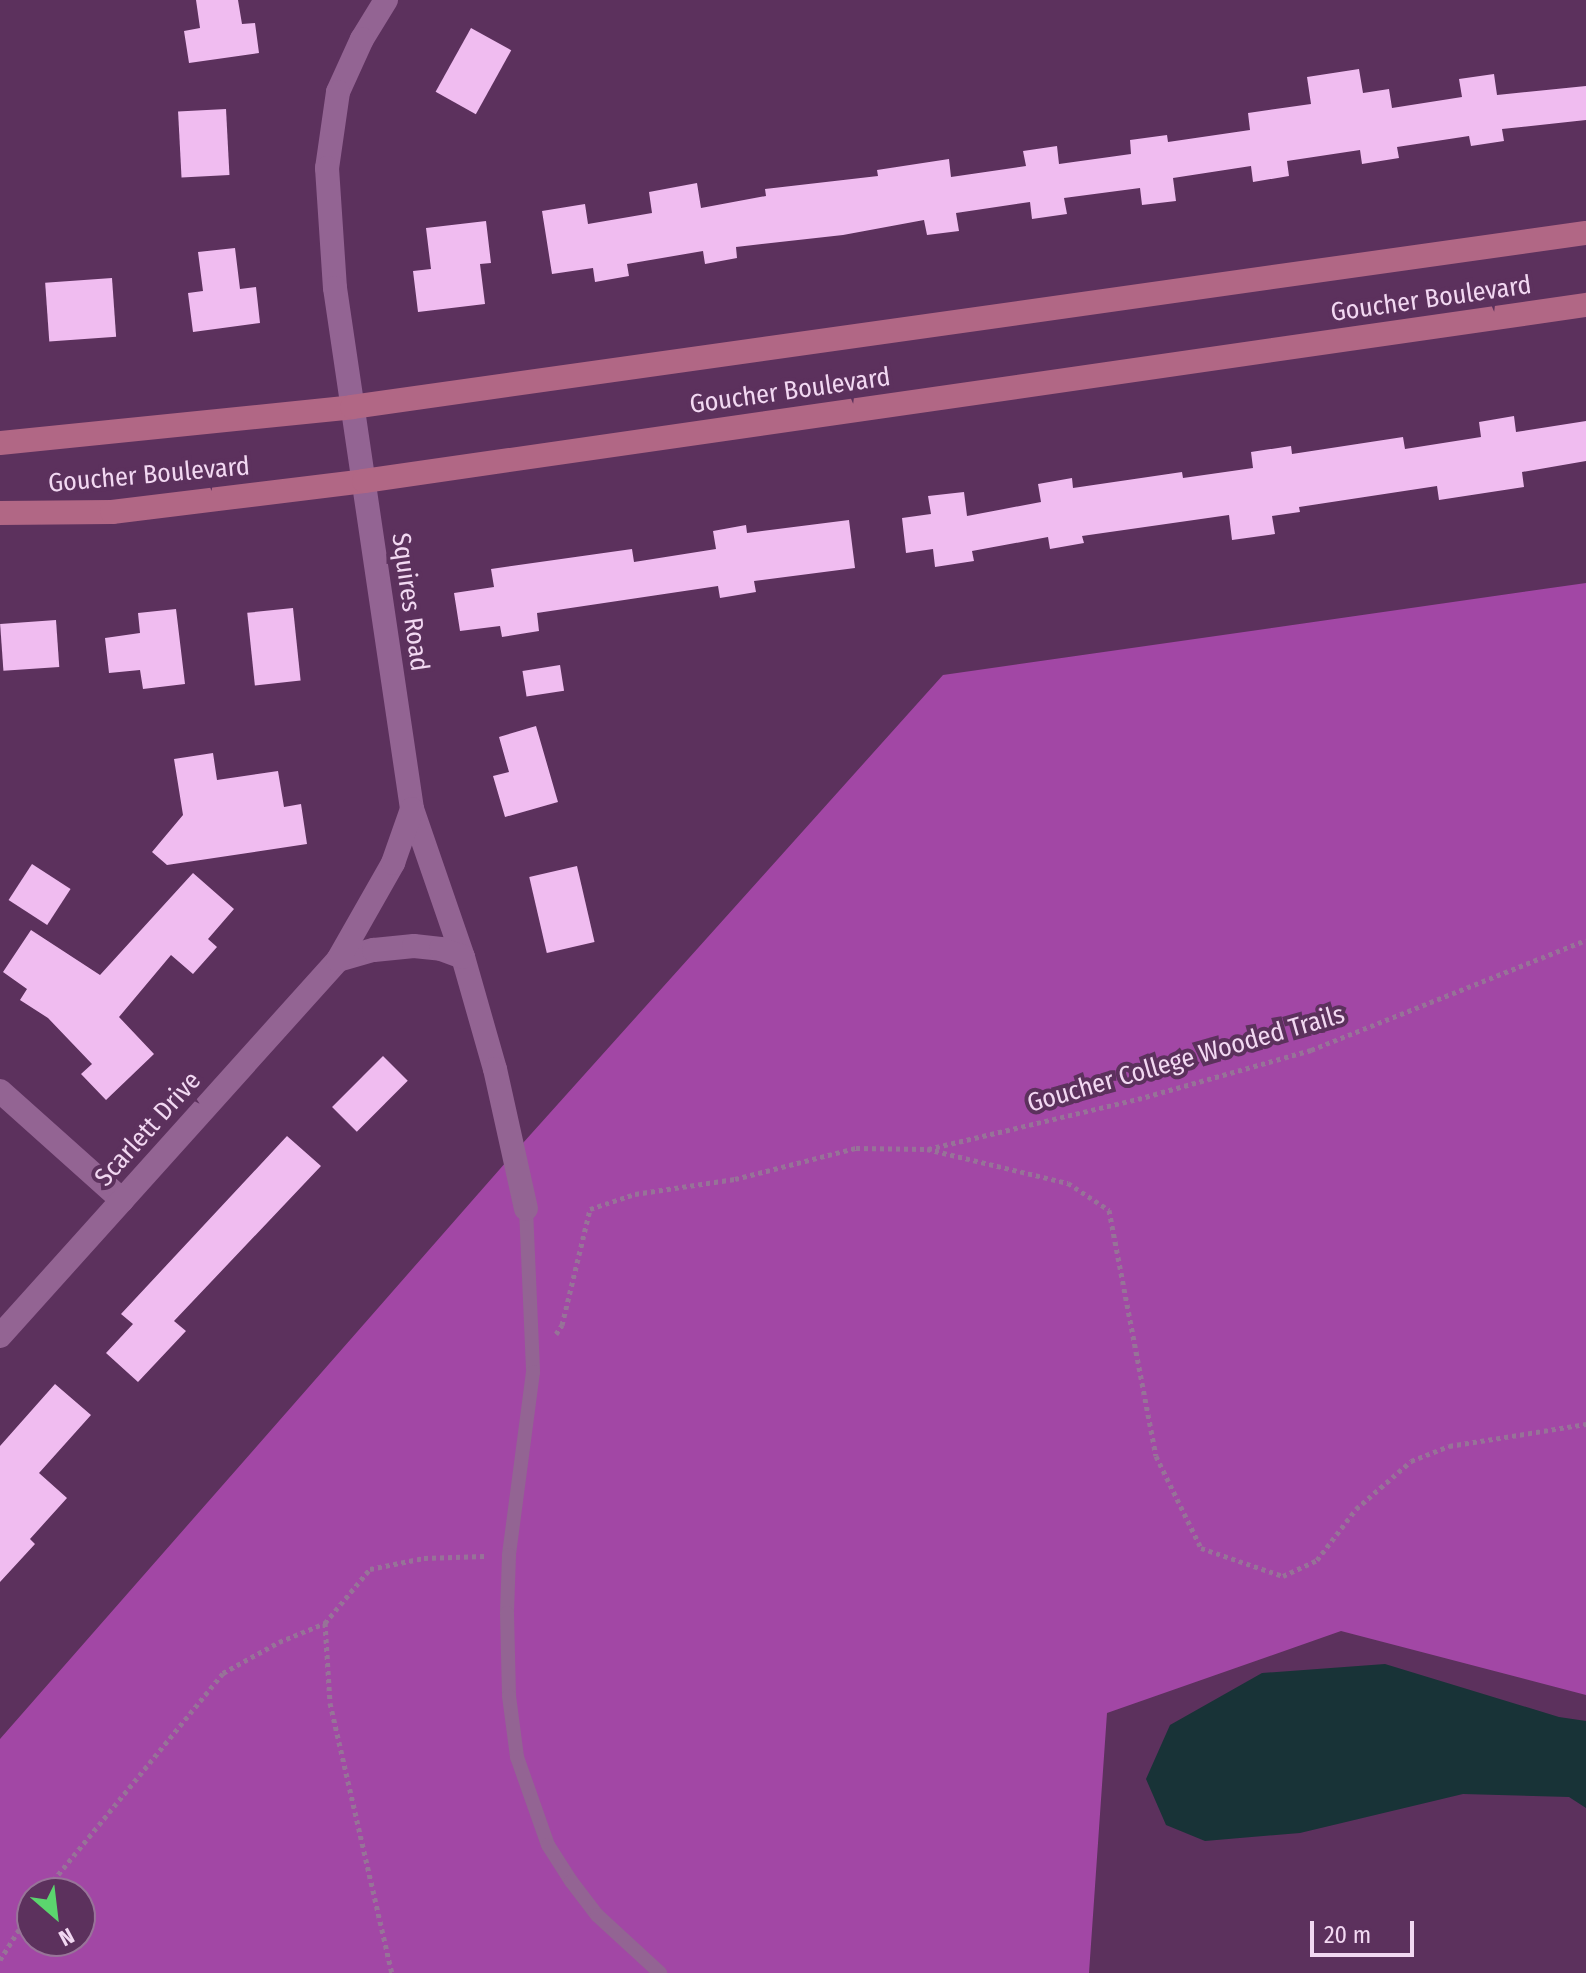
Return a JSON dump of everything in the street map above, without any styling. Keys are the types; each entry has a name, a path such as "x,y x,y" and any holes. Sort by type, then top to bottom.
{"main road":[{"name":"Goucher Boulevard","path":"0,443 352,407 1586,233"},
{"name":"Goucher Boulevard","path":"0,513 112,512 364,481 1586,305"}],"street":[{"name":"Squires Road","path":"386,0 362,39 338,92 327,168 335,288 412,809 463,957 495,1069 526,1209"},
{"name":"Scarlett Drive","path":"0,1336 338,960 393,863 412,809"},
{"path":"338,960 374,950 414,946 441,949 463,957"},
{"path":"0,1091 122,1200"}],"lane":[{"path":"526,1209 533,1372 509,1555 509,1696 517,1757 530,1802 548,1845 588,1904 630,1949 660,1973"}],"path":[{"name":"Goucher College Wooded Trails","path":"927,1149 1138,1099 1311,1050 1586,940"},
{"name":"Goucher College Wooded Trails","path":"533,1372 562,1325 590,1209 635,1194 721,1182 856,1148 927,1149 1068,1183 1109,1210 1156,1456 1201,1548 1283,1576 1317,1560 1356,1509 1411,1461 1449,1446 1586,1424"},
{"path":"56,1877 223,1673 279,1642 325,1623 370,1569 424,1558 509,1555"},
{"path":"325,1623 330,1703 392,1973"},
{"path":"0,1960 16,1934"}],"shaded area":[{"path":"1586,583 1586,1695 1341,1631 1107,1713 1089,1973 0,1973 0,1739 514,1153 943,675"},
{"path":"1385,1664 1559,1717 1586,1721 1586,1808 1569,1797 1463,1794 1300,1833 1205,1841 1166,1825 1146,1779 1170,1725 1262,1673"}],"building":[{"path":"196,0 238,0 242,24 255,23 259,53 189,63 184,31 200,28"},
{"path":"471,28 511,50 476,114 436,92"},
{"path":"1359,69 1363,93 1389,89 1392,108 1462,97 1459,79 1494,74 1497,95 1586,86 1586,120 1502,129 1504,141 1471,146 1469,136 1397,147 1399,158 1362,164 1360,150 1287,161 1289,176 1253,182 1251,166 1173,178 1176,201 1142,205 1140,188 1064,198 1067,214 1032,219 1030,202 956,213 959,231 927,235 924,220 843,235 736,247 737,258 705,264 703,251 627,264 629,276 595,282 593,268 552,274 542,211 585,204 588,224 652,213 649,192 697,183 701,208 766,196 765,189 878,176 877,170 949,159 951,177 1026,166 1023,151 1057,146 1059,164 1131,154 1130,140 1167,135 1168,142 1250,130 1248,113 1311,104 1307,77"},
{"path":"226,109 229,175 182,177 178,112"},
{"path":"486,221 491,263 480,264 485,304 418,312 413,271 431,269 426,228"},
{"path":"235,248 240,289 256,287 260,323 193,332 188,293 203,291 198,252"},
{"path":"112,278 116,337 49,342 45,283"},
{"path":"1514,416 1516,432 1586,421 1586,461 1522,472 1524,487 1439,500 1437,486 1299,507 1300,512 1272,516 1275,534 1232,540 1229,515 1082,536 1084,543 1050,549 1048,537 972,551 974,561 935,567 933,549 906,553 902,518 931,514 928,496 964,492 967,516 1041,502 1038,484 1072,478 1073,488 1182,472 1183,478 1253,468 1251,452 1291,446 1292,454 1403,437 1405,449 1481,437 1479,422"},
{"path":"849,520 855,568 754,581 756,592 720,598 718,586 537,613 539,631 502,637 500,626 460,631 454,593 494,587 491,569 632,549 634,562 716,549 713,531 746,525 747,533"},
{"path":"293,608 301,681 255,685 247,613"},
{"path":"176,609 185,684 143,689 140,670 109,673 105,638 140,633 138,613"},
{"path":"56,620 59,667 3,671 0,624"},
{"path":"560,665 564,691 527,697 522,671"},
{"path":"536,726 558,802 505,817 493,776 509,772 499,737"},
{"path":"213,753 217,780 278,771 284,807 301,804 307,844 167,865 152,852 183,815 174,759"},
{"path":"32,864 71,889 47,925 9,900"},
{"path":"577,866 595,942 547,953 529,877"},
{"path":"193,873 234,909 208,939 217,947 193,974 171,955 119,1017 154,1054 106,1100 81,1074 92,1064 48,1018 20,1000 27,989 3,972 31,930 100,975"},
{"path":"383,1056 408,1081 357,1132 332,1107"},
{"path":"287,1136 321,1166 174,1321 186,1331 138,1382 106,1353 133,1324 121,1314"},
{"path":"55,1384 91,1415 39,1473 67,1498 30,1539 35,1544 0,1582 0,1446"}]}
